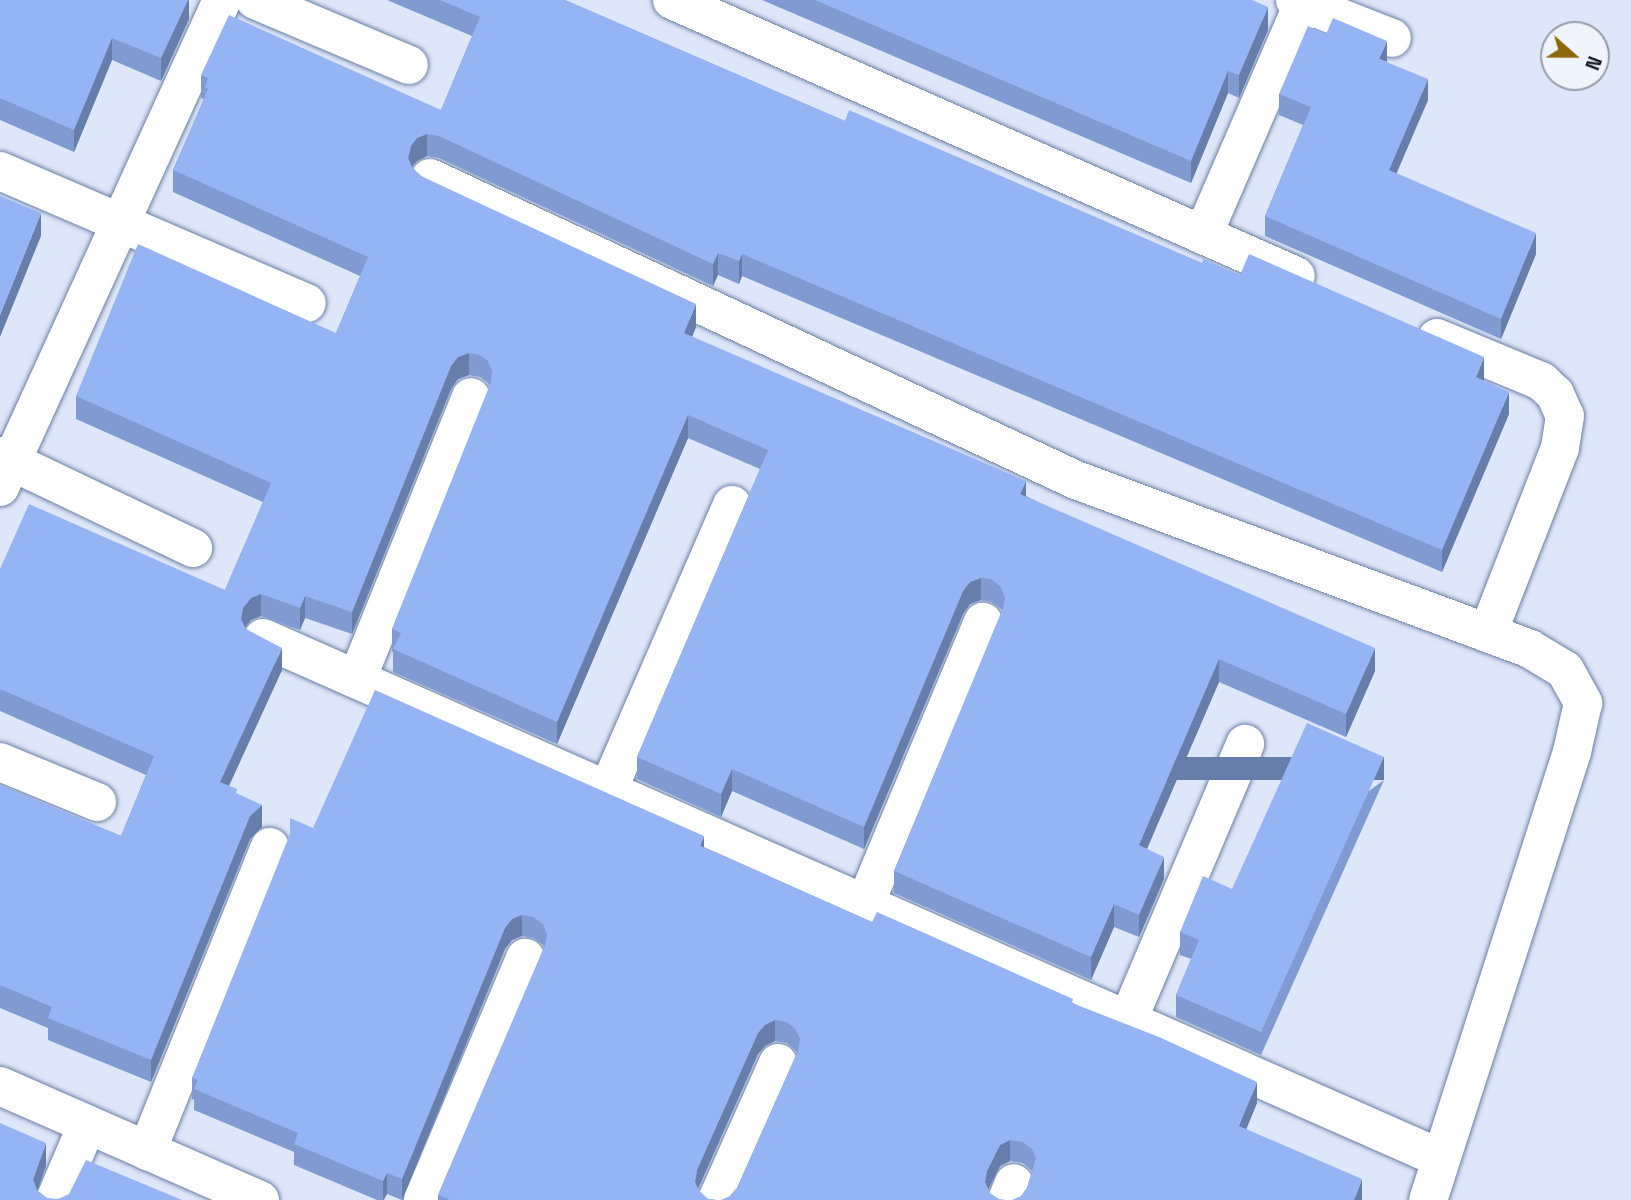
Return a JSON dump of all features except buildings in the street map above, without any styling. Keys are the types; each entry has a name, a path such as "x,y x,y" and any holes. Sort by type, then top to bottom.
{"street":[{"path":"193,548 4,468 222,0"},
{"path":"255,0 410,65"},
{"path":"672,0 1329,290"},
{"path":"1203,236 1299,2 1392,38"},
{"path":"0,172 307,303"},
{"path":"430,178 1076,480 1530,649 1565,670 1583,703 1572,752 1428,1200"},
{"path":"1405,323 1541,382 1555,394 1565,416 1560,448 1488,633"},
{"path":"357,679 471,397"},
{"path":"608,790 732,505"},
{"path":"865,904 983,622"},
{"path":"263,638 1440,1158"},
{"path":"1128,1020 1245,744"},
{"path":"0,762 97,802"},
{"path":"147,1151 270,847"},
{"path":"424,1200 525,958"},
{"path":"717,1200 778,1063"},
{"path":"0,1086 260,1200"},
{"path":"55,1200 87,1125"}]}
